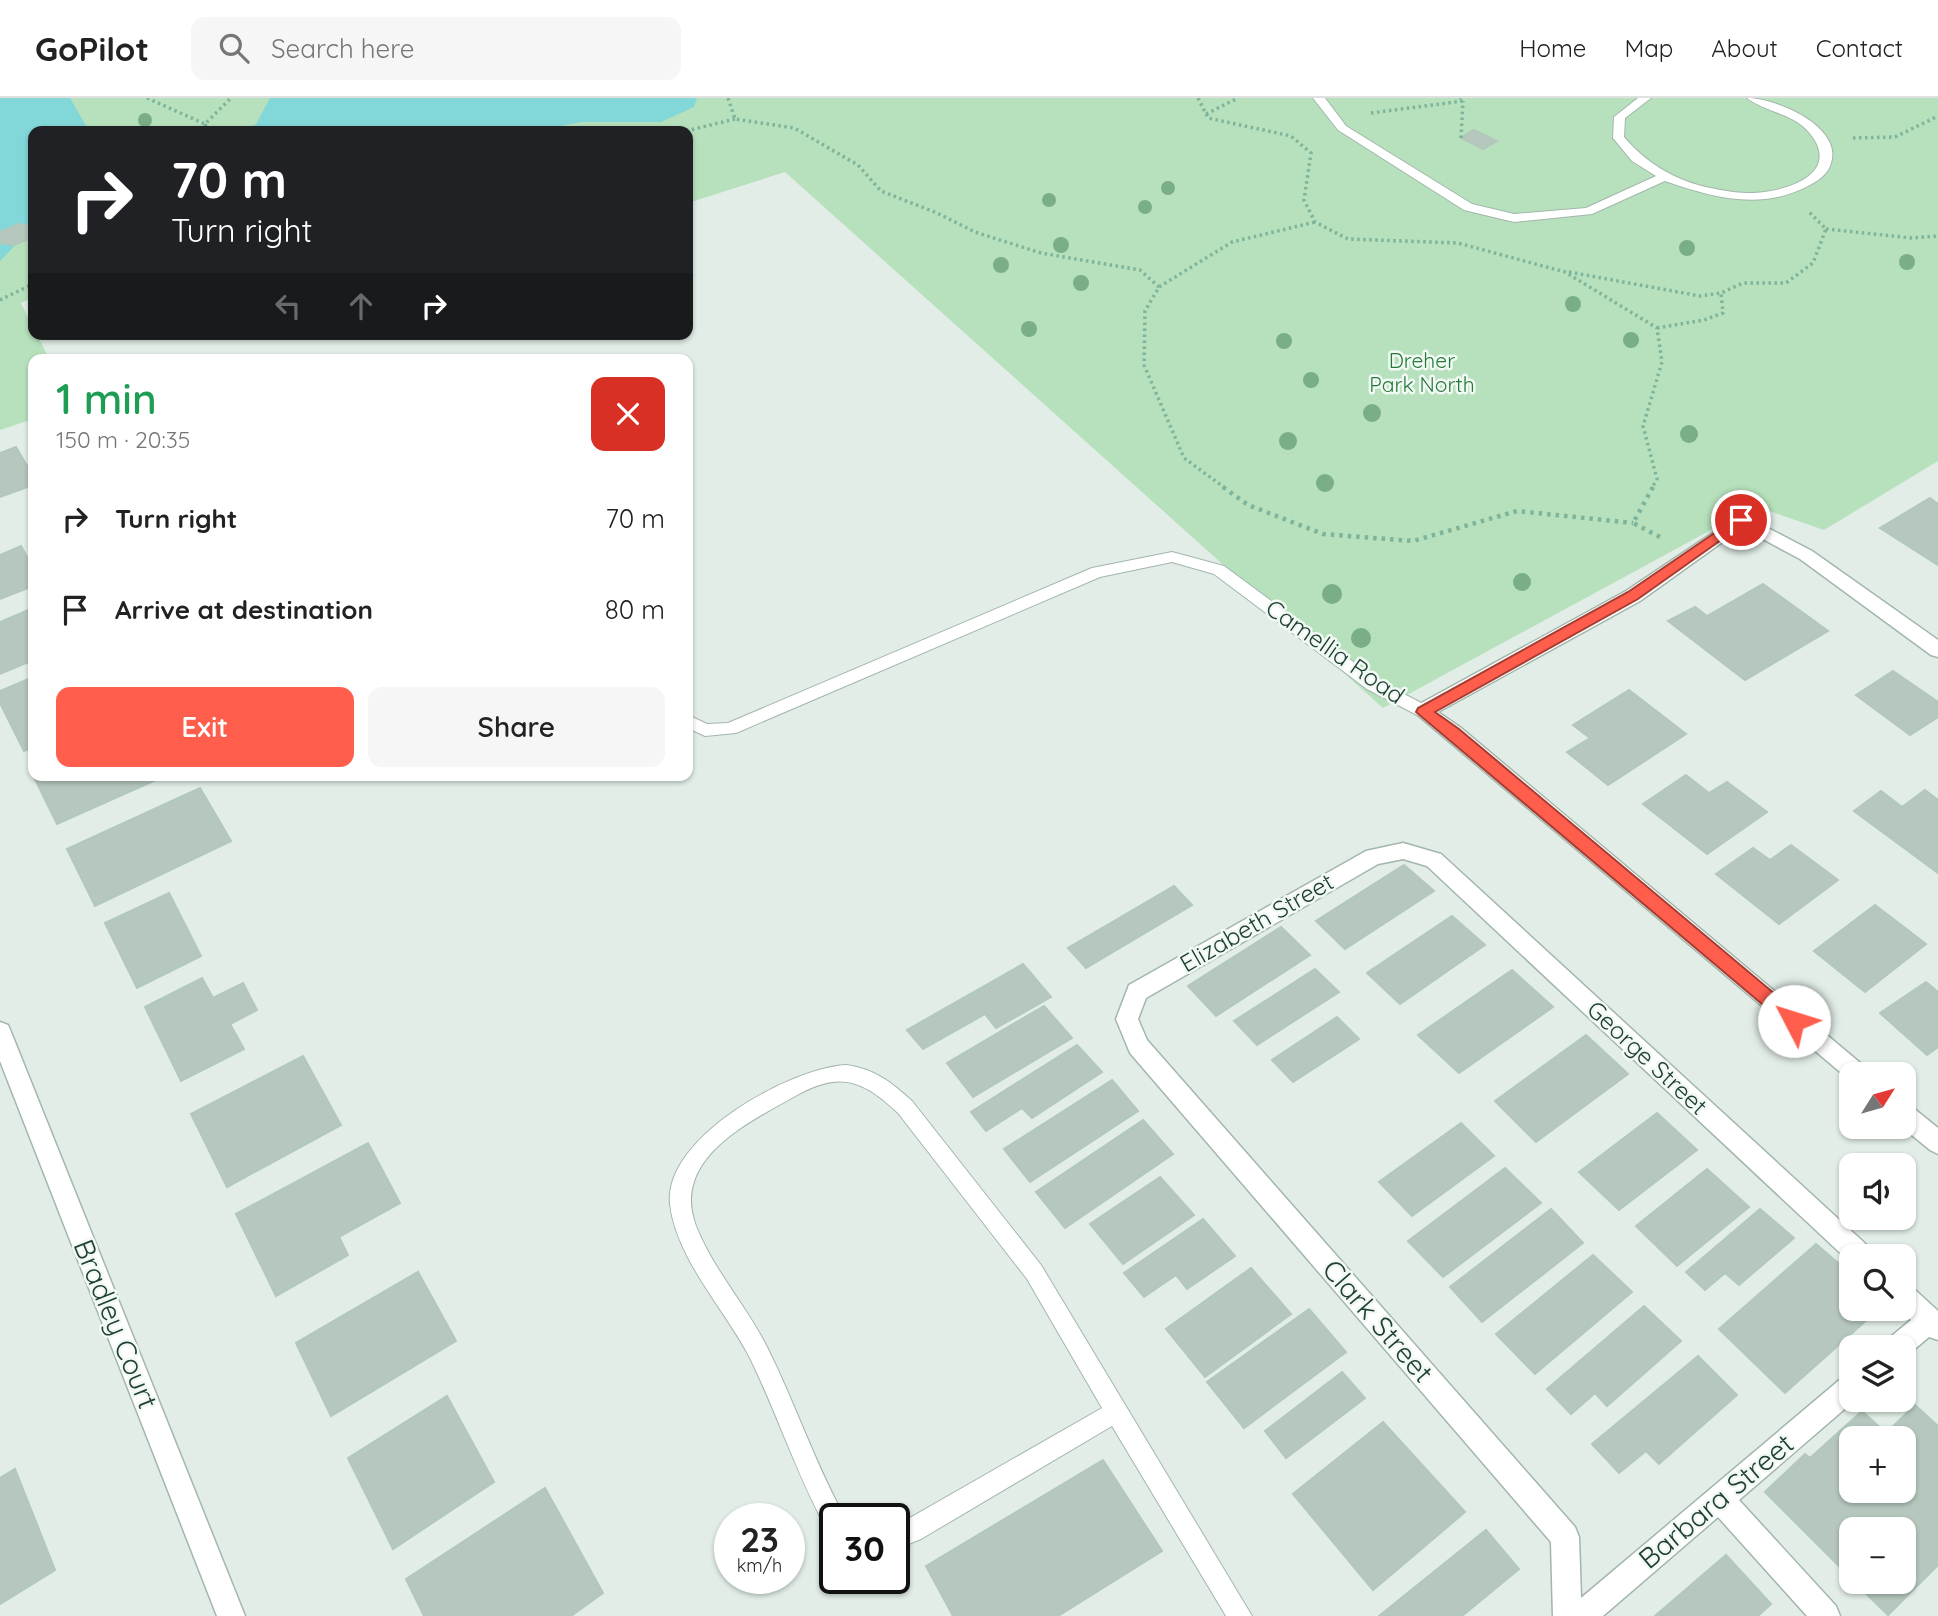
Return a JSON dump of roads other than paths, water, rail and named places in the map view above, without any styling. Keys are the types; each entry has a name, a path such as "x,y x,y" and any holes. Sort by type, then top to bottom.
{"street":[{"path":"1423,712 1633,596 1741,520 1806,555 1938,650"},
{"name":"Camellia Road","path":"1423,712 1464,742 1843,1062"},
{"name":"Elizabeth Street","path":"1138,1046 1128,1019 1137,992 1373,857 1403,851 1434,860"},
{"name":"George Street","path":"1434,860 1848,1244"},
{"name":"Bradley Court","path":"0,1032 231,1616"},
{"name":"Clark Street","path":"1138,1046 1565,1537 1567,1616"},
{"path":"1916,1124 1938,1143"},
{"path":"1916,1307 1934,1324 1916,1336"},
{"name":"Barbara Street","path":"1581,1616 1839,1397"},
{"path":"1719,1497 1826,1616"}],"lane":[{"path":"1319,98 1342,128 1468,207 1514,218 1588,211 1663,177"},
{"path":"1645,98 1634,103 1621,115 1617,130 1623,146 1639,163 1663,177 1693,188 1726,195 1759,196 1788,192 1810,183 1823,170 1827,155 1821,139 1804,122 1778,107 1753,98"},
{"name":"Camellia Road","path":"693,724 705,730 730,729 1097,572 1172,557 1219,570 1373,685 1423,712"},
{"path":"826,1503 757,1351 693,1241 680,1206 685,1178 698,1156 717,1136 811,1077 833,1073 863,1077 880,1084 905,1107 1034,1272 1216,1581 1240,1616"},
{"path":"910,1532 1117,1411"}],"water":[{"path":"0,98 70,98 86,126 28,126 28,232 0,261"},
{"path":"270,98 697,98 694,107 661,122 582,122 561,126 252,126 256,124"}],"park label":[{"name":"Dreher Park North","path":"1422,373"}]}
